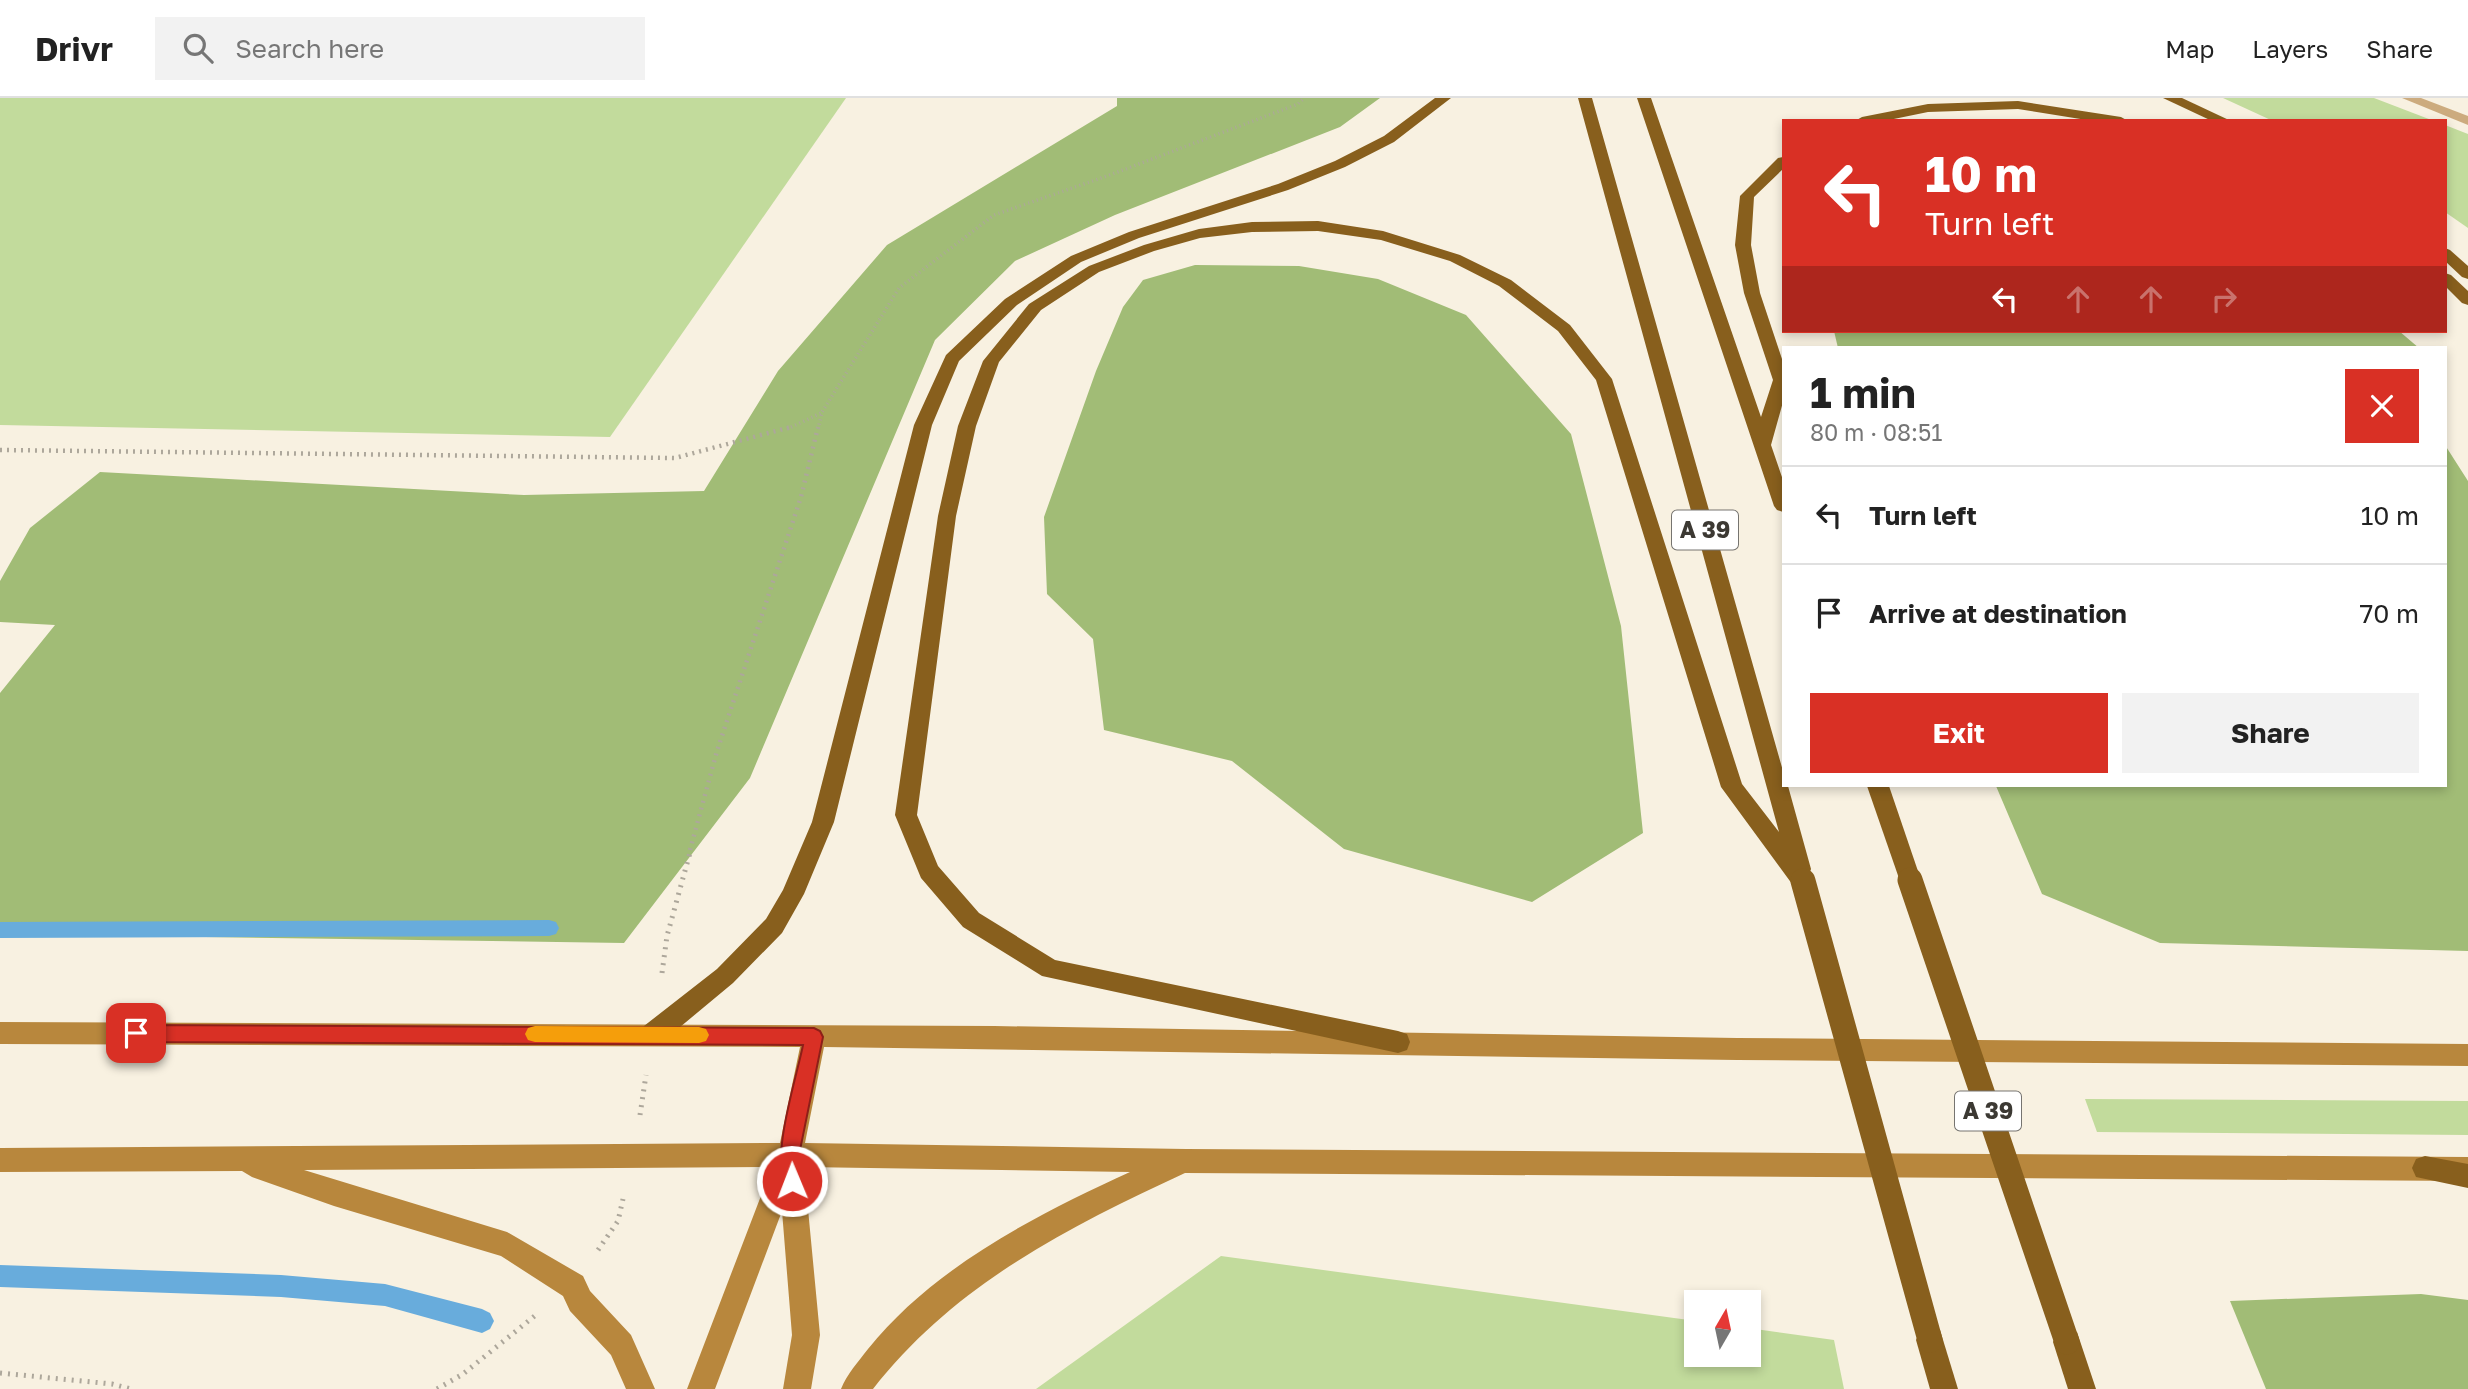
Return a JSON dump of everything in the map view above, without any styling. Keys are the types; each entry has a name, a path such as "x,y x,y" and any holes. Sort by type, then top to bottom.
{"highway":[{"path":"653,1034 725,976 774,926 793,894 823,822 923,425 952,359 1011,302 1076,259 1134,235 1283,187 1340,164 1389,139 1444,98"},
{"name":"A 39","path":"1585,98 1944,1389"},
{"path":"1644,98 1782,503"},
{"path":"2170,98 2219,119"},
{"path":"1872,119 1928,108 2018,105 2108,119"},
{"path":"1762,445 1781,380 1752,293 1742,245 1747,196 1782,162"},
{"path":"1398,1042 1050,969 971,920 929,871 906,815 947,516 967,426 991,361 1035,307 1094,269 1149,248 1199,234 1252,227 1318,226 1383,236 1455,258 1505,284 1564,328 1604,379 1732,787 1803,881"},
{"path":"2447,255 2468,274"},
{"path":"2447,280 2468,300"},
{"name":"A 39","path":"1878,787 2082,1389"},
{"path":"2425,1168 2468,1175"}],"main road":[{"path":"0,1033 653,1034 1398,1042 1751,1049 2468,1055"},
{"path":"701,1389 790,1155 814,1037"},
{"path":"0,1160 236,1160 582,1154 1186,1161 2468,1169"},
{"path":"790,1155 806,1335 797,1389"},
{"path":"236,1160 334,1193 507,1245 573,1286 580,1301 621,1345 641,1389"},
{"path":"855,1389 922,1311 1009,1248 1087,1205 1186,1161"}],"lane":[{"path":"2409,98 2468,121"}],"path":[{"path":"653,1034 667,936 713,764 801,498 822,412 899,288 995,215 1298,104 1304,98"},
{"path":"0,450 675,458 773,433 822,412"},
{"path":"437,1389 463,1374 573,1286"},
{"path":"0,1373 112,1384 131,1389"}],"green space":[{"path":"0,98 846,98 610,437 0,425"},
{"path":"1117,98 1380,98 1340,127 1115,215 1015,261 935,340 750,778 624,943 0,934 0,693 55,625 0,622 0,581 30,528 100,472 524,495 704,491 778,371 887,245 1117,106"},
{"path":"2223,98 2374,98 2429,119 2269,119"},
{"path":"2447,126 2468,134 2468,228 2447,213"},
{"path":"1195,265 1299,266 1378,279 1466,315 1571,434 1621,626 1643,833 1532,902 1344,849 1232,761 1104,730 1093,639 1047,594 1044,517 1096,371 1123,307 1143,280"},
{"path":"1834,333 2401,333 2417,346 1838,346"},
{"path":"2447,448 2468,481 2468,951 2160,943 2042,894 1996,787 2447,787"},
{"path":"2085,1099 2468,1101 2468,1135 2097,1132"},
{"path":"1221,1256 1684,1319 1684,1367 1761,1367 1761,1330 1834,1340 1844,1389 1036,1389"},
{"path":"2421,1294 2468,1300 2468,1389 2266,1389 2230,1301"}],"waterway":[{"path":"0,930 549,928"},
{"path":"0,1276 281,1286 385,1295 482,1321"}],"slow traffic":[{"path":"535,1034 699,1035"}],"route":[{"path":"136,1033 814,1037 790,1155 792,1181"}]}
